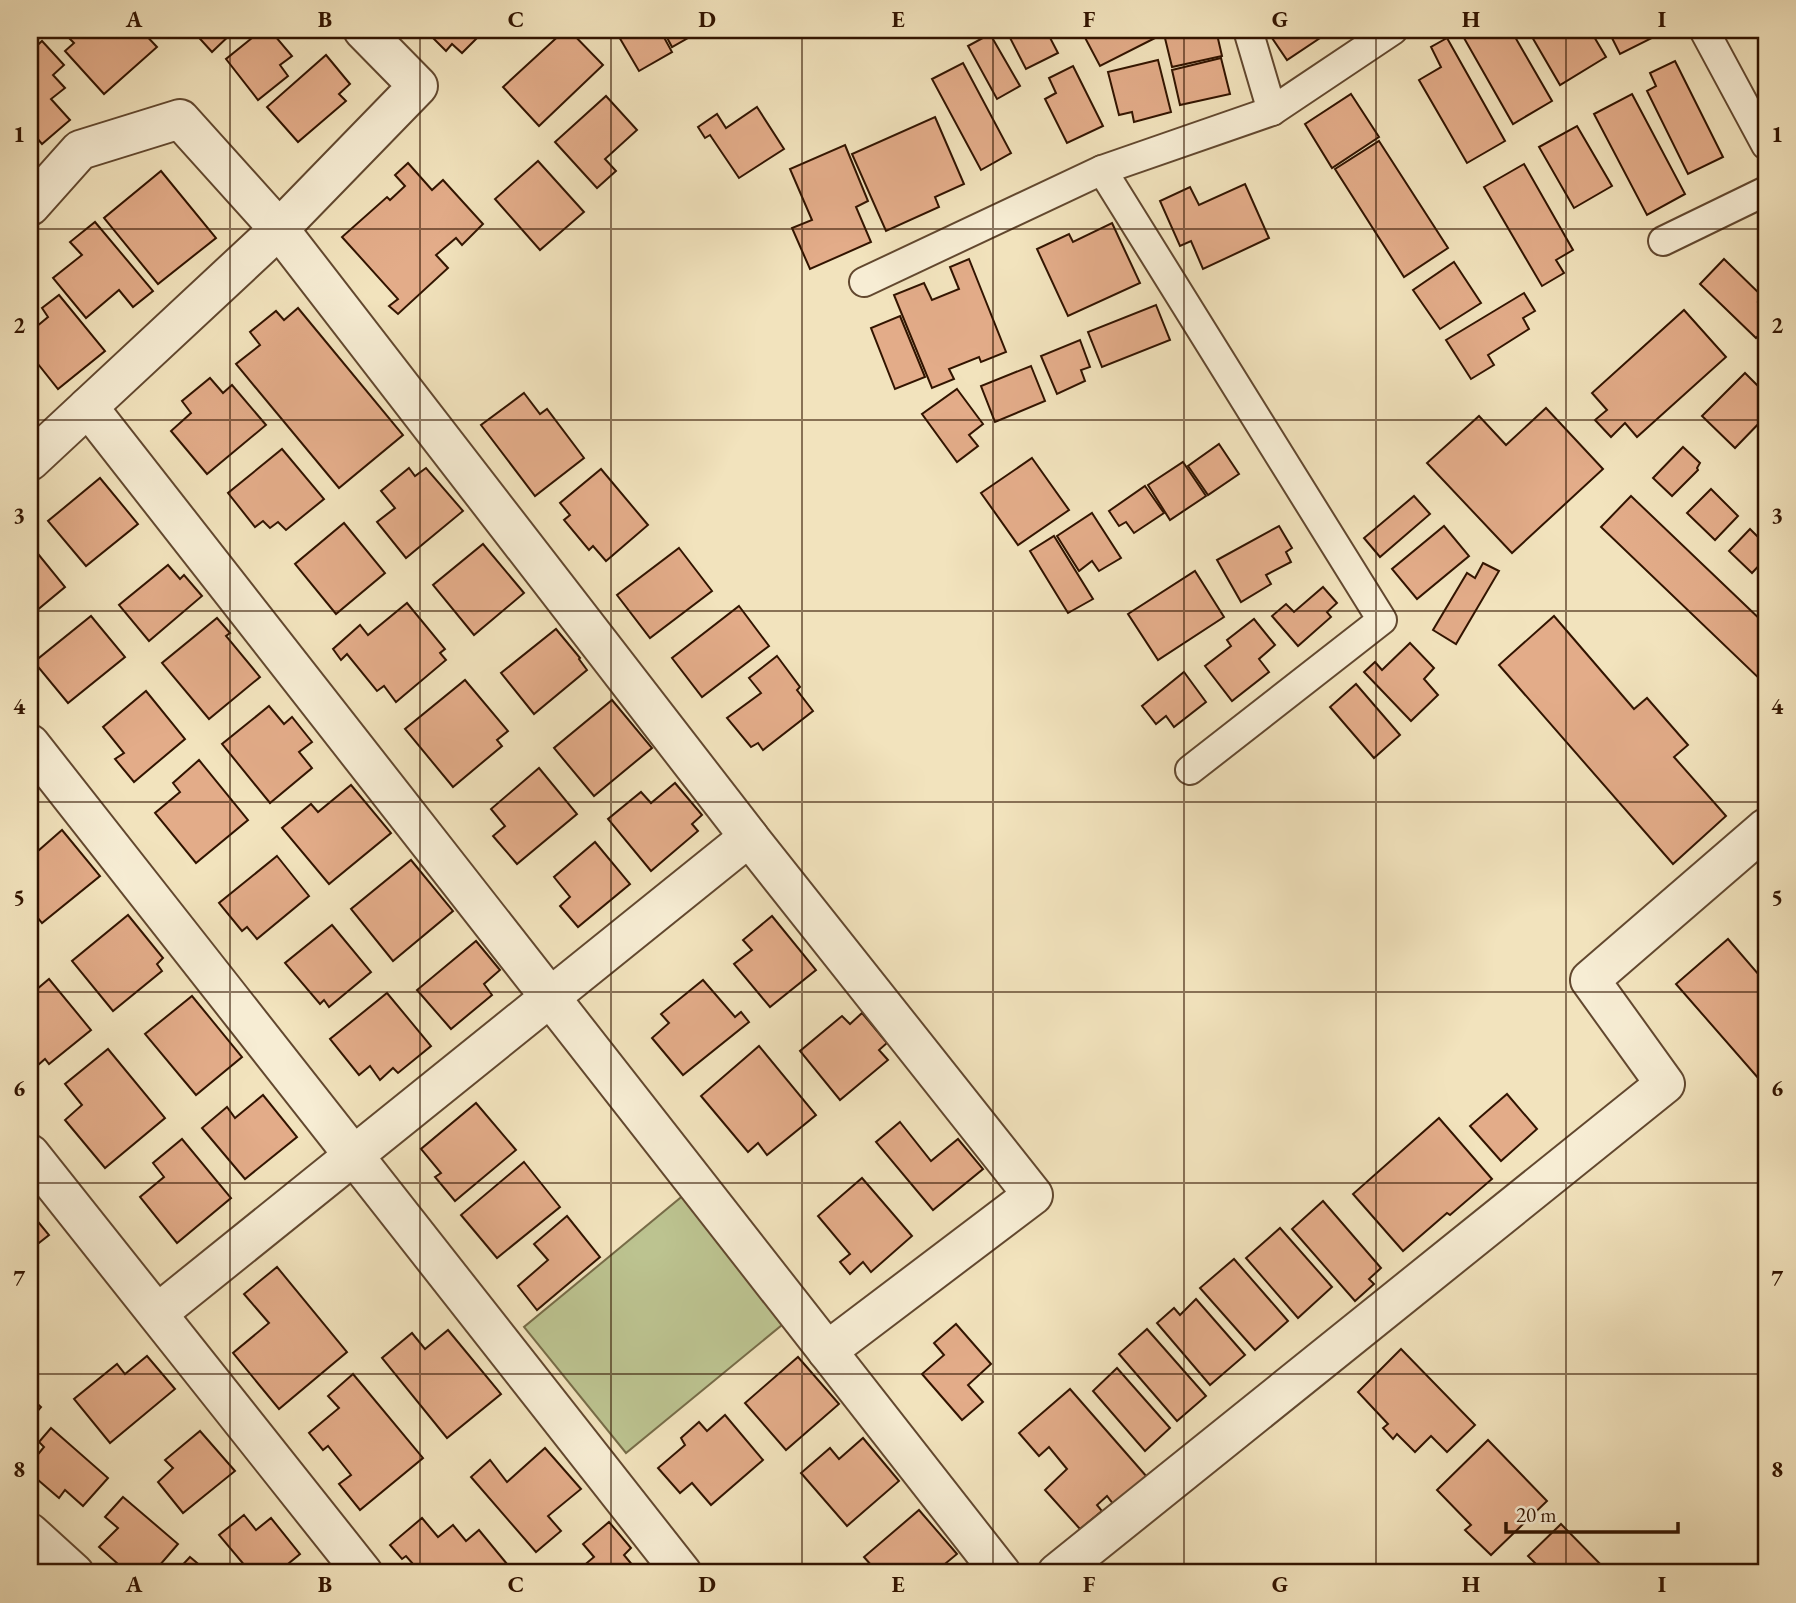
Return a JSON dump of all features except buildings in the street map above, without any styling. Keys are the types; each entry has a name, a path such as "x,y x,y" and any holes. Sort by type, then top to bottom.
{"street":[{"path":"30,461 279,229 418,86 363,30"},
{"path":"30,206 80,150 180,119 279,229 749,837 1033,1195 827,1351"},
{"path":"88,407 1001,1573"},
{"path":"30,744 682,1573"},
{"path":"1057,1573 1665,1084 1590,980 1766,828"},
{"path":"158,1313 749,837"},
{"path":"30,1154 363,1573"},
{"path":"30,1533 74,1573"}],"lane":[{"path":"1248,30 1272,111"},
{"path":"864,282 1102,170 1272,111 1393,30"},
{"path":"1704,30 1766,145"},
{"path":"1102,170 1382,620 1190,770"},
{"path":"1663,241 1766,191"}],"green space":[{"path":"685,1194 788,1320 626,1453 524,1327"}]}
